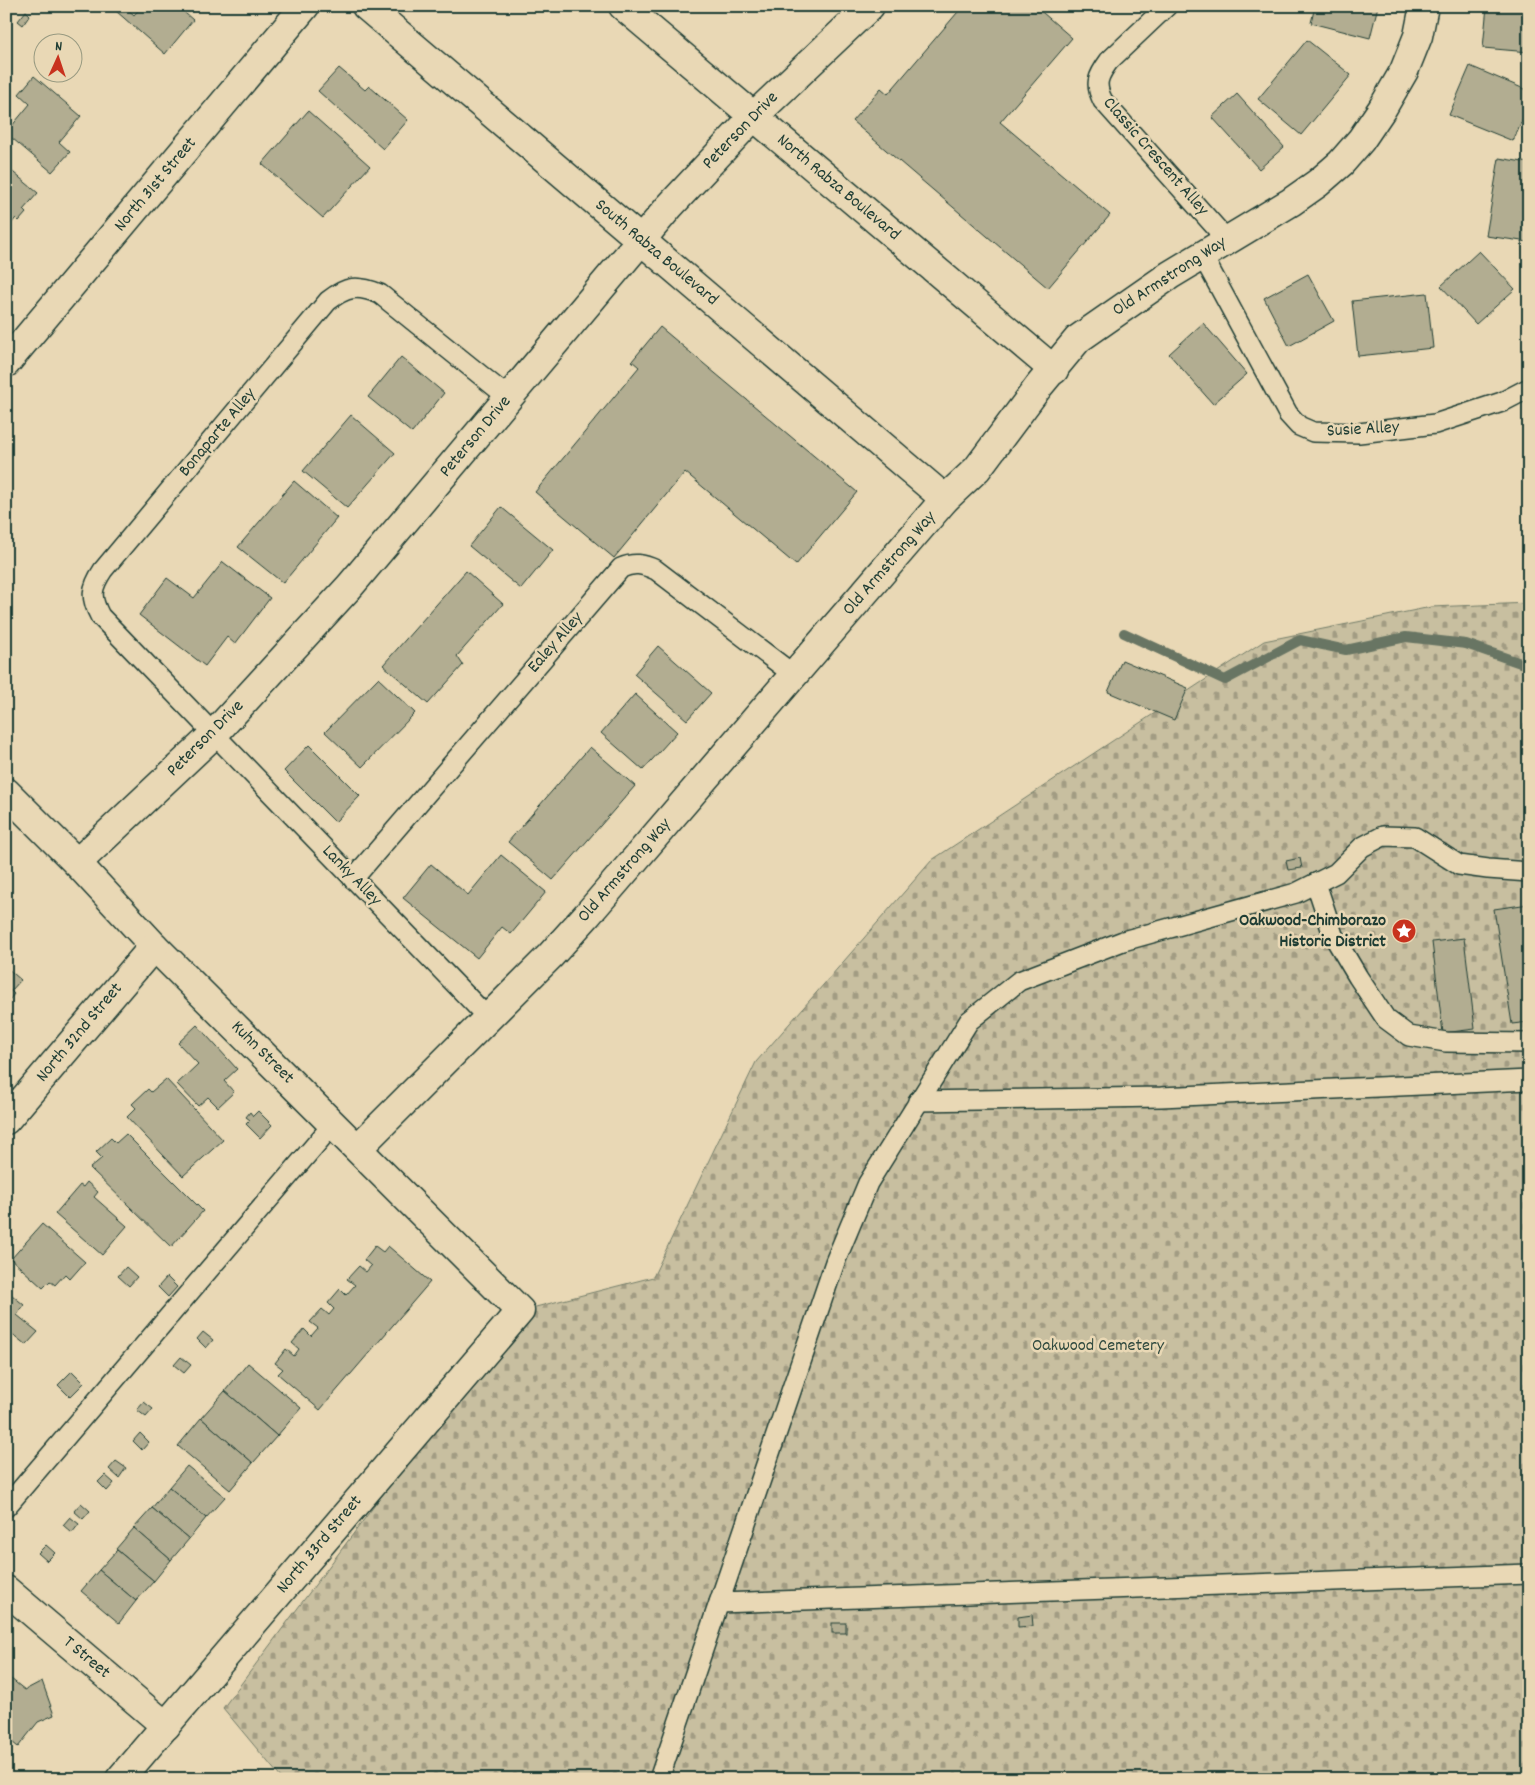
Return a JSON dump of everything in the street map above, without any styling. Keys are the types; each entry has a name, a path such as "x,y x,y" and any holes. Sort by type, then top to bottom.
{"street":[{"name":"North 31st Street","path":"6,363 305,6"},
{"name":"South Rabza Boulevard","path":"366,6 945,499"},
{"name":"North Rabza Boulevard","path":"623,6 1054,370"},
{"name":"Peterson Drive","path":"77,863 214,734 350,586 669,207 754,116 870,6"},
{"name":"Old Armstrong Way","path":"358,1148 550,956 588,914 945,499 977,468 1078,339 1170,275 1291,202 1318,183 1341,163 1361,140 1404,71 1418,36 1424,6"},
{"name":"Kuhn Street","path":"6,792 77,863 154,946 520,1311"},
{"name":"North 32nd Street","path":"6,1120 154,946"},
{"name":"North 33rd Street","path":"120,1779 520,1311"},
{"name":"T Street","path":"6,1590 166,1726"}],"lane":[{"name":"Classic Crescent Alley","path":"1167,6 1109,61 1098,80 1098,91 1103,100 1227,240"},
{"name":"Susie Alley","path":"1202,255 1288,414 1299,426 1313,432 1359,434 1436,424 1502,402 1529,388"},
{"name":"Bonaparte Alley","path":"214,734 100,616 93,604 92,592 103,570 328,301 339,292 352,288 366,288 380,294 508,398"},
{"name":"Ealey Alley","path":"354,879 621,568 628,564 638,564 656,570 794,676"},
{"name":"Lanky Alley","path":"214,734 488,1018"},
{"path":"659,1779 835,1262 868,1183 968,1021 1019,982 1123,941 1296,893 1336,873 1362,847 1383,836 1415,837 1459,865 1529,872"},
{"path":"1316,883 1333,934 1358,977 1386,1019 1409,1036 1446,1042 1529,1043"},
{"path":"918,1101 1161,1097 1529,1080"},
{"path":"6,1507 334,1124"},
{"path":"719,1603 1529,1574"}],"green space":[{"name":"Oakwood Cemetery","path":"1529,603 1529,1779 282,1779 223,1708 520,1311 653,1277 756,1062 932,860 1264,641 1431,607"}],"building":[{"path":"120,6 124,6 134,15 142,6 177,6 193,20 165,54 116,11"},
{"path":"963,6 1035,6 1072,38 1000,122 1110,215 1048,288 852,121 881,88 888,94"},
{"path":"1315,6 1378,6 1370,38 1311,23"},
{"path":"1487,6 1529,6 1529,52 1483,48"},
{"path":"26,11 30,15 23,25 18,21"},
{"path":"1307,40 1351,75 1301,135 1258,99"},
{"path":"1470,66 1529,91 1529,104 1513,141 1449,115"},
{"path":"339,68 365,90 369,86 408,120 383,149 318,91"},
{"path":"32,78 32,82 41,82 81,116 59,142 70,152 52,172 6,133 30,104 19,94"},
{"path":"1237,94 1284,147 1259,169 1212,117"},
{"path":"308,111 370,166 323,218 262,164"},
{"path":"1499,158 1529,163 1529,242 1486,236"},
{"path":"8,168 38,193 23,210 26,213 19,221 16,218 10,225 6,222 6,171"},
{"path":"1479,251 1515,289 1476,324 1441,286"},
{"path":"1308,274 1334,321 1289,346 1264,298"},
{"path":"1427,293 1433,348 1358,356 1352,301"},
{"path":"1203,323 1247,374 1213,404 1169,354"},
{"path":"660,327 857,492 796,565 685,472 614,558 535,492 639,367 632,361"},
{"path":"401,357 444,393 412,433 368,397"},
{"path":"351,415 395,453 347,508 303,471"},
{"path":"294,481 337,518 283,583 238,547"},
{"path":"501,507 553,550 521,589 469,546"},
{"path":"223,562 270,598 235,644 227,637 205,666 139,615 167,578 194,598"},
{"path":"466,571 503,604 457,656 463,665 428,704 383,665"},
{"path":"658,646 711,693 687,720 634,674"},
{"path":"1122,660 1188,688 1174,720 1108,692"},
{"path":"378,678 415,713 362,767 325,732"},
{"path":"635,694 677,732 643,770 601,733"},
{"path":"309,745 360,796 335,822 284,771"},
{"path":"590,747 635,786 553,880 508,842"},
{"path":"501,855 546,892 511,934 502,927 477,958 403,898 431,864 468,895"},
{"path":"1300,858 1302,868 1288,870 1286,861"},
{"path":"1529,904 1529,1022 1512,1024 1494,909"},
{"path":"1464,938 1475,1029 1443,1033 1432,942"},
{"path":"6,967 21,980 11,991 14,994 6,1004"},
{"path":"197,1025 237,1069 224,1081 234,1092 218,1107 208,1097 198,1106 177,1084 198,1064 178,1043"},
{"path":"166,1079 223,1140 183,1176 127,1117 136,1108 132,1104 148,1089 151,1092"},
{"path":"258,1111 272,1125 260,1138 246,1124 250,1120 246,1117 250,1112 253,1116"},
{"path":"126,1134 203,1211 171,1247 90,1168 102,1158 96,1152 111,1138 116,1143"},
{"path":"87,1182 98,1192 94,1197 127,1226 102,1255 55,1214 80,1185 83,1187"},
{"path":"42,1224 85,1262 70,1279 65,1274 55,1285 50,1281 43,1288 11,1259"},
{"path":"375,1246 383,1252 388,1246 430,1282 320,1410 278,1374 283,1369 275,1363 286,1349 294,1356 299,1349 292,1343 304,1329 311,1336 318,1328 310,1322 322,1309 329,1315 334,1309 328,1303 340,1289 346,1295 355,1285 347,1279 359,1266 366,1272 371,1266 364,1260"},
{"path":"126,1267 137,1277 129,1286 118,1276"},
{"path":"167,1277 177,1287 168,1297 158,1287"},
{"path":"6,1290 24,1305 17,1315 38,1332 26,1345 6,1329"},
{"path":"203,1332 213,1340 206,1348 197,1339"},
{"path":"181,1357 191,1365 184,1373 174,1365"},
{"path":"248,1363 301,1408 277,1436 225,1391"},
{"path":"72,1371 84,1383 70,1397 58,1385"},
{"path":"225,1391 277,1436 253,1463 201,1418"},
{"path":"144,1402 153,1409 146,1417 137,1410"},
{"path":"201,1418 253,1463 230,1490 178,1446"},
{"path":"140,1433 149,1442 142,1450 133,1441"},
{"path":"116,1461 126,1468 119,1478 109,1469"},
{"path":"187,1466 225,1497 206,1518 169,1487"},
{"path":"105,1475 114,1483 107,1491 98,1482"},
{"path":"169,1487 206,1518 189,1539 152,1508"},
{"path":"81,1503 90,1511 83,1519 74,1511"},
{"path":"152,1508 189,1539 171,1560 134,1528"},
{"path":"70,1517 79,1524 72,1533 63,1525"},
{"path":"134,1528 171,1560 154,1581 116,1549"},
{"path":"46,1545 55,1553 47,1561 38,1553"},
{"path":"117,1550 154,1581 136,1601 99,1570"},
{"path":"99,1570 136,1601 119,1623 81,1591"},
{"path":"1032,1615 1033,1626 1018,1627 1018,1617"},
{"path":"832,1623 846,1623 846,1633 832,1633"},
{"path":"6,1675 25,1690 42,1681 54,1715 38,1722 18,1747 6,1737"}],"waterway":[{"path":"1124,633 1225,680 1300,640 1346,650 1406,637 1466,644 1529,666"}],"place":[{"name":"Oakwood-Chimborazo Historic District","path":"1404,931"}]}
